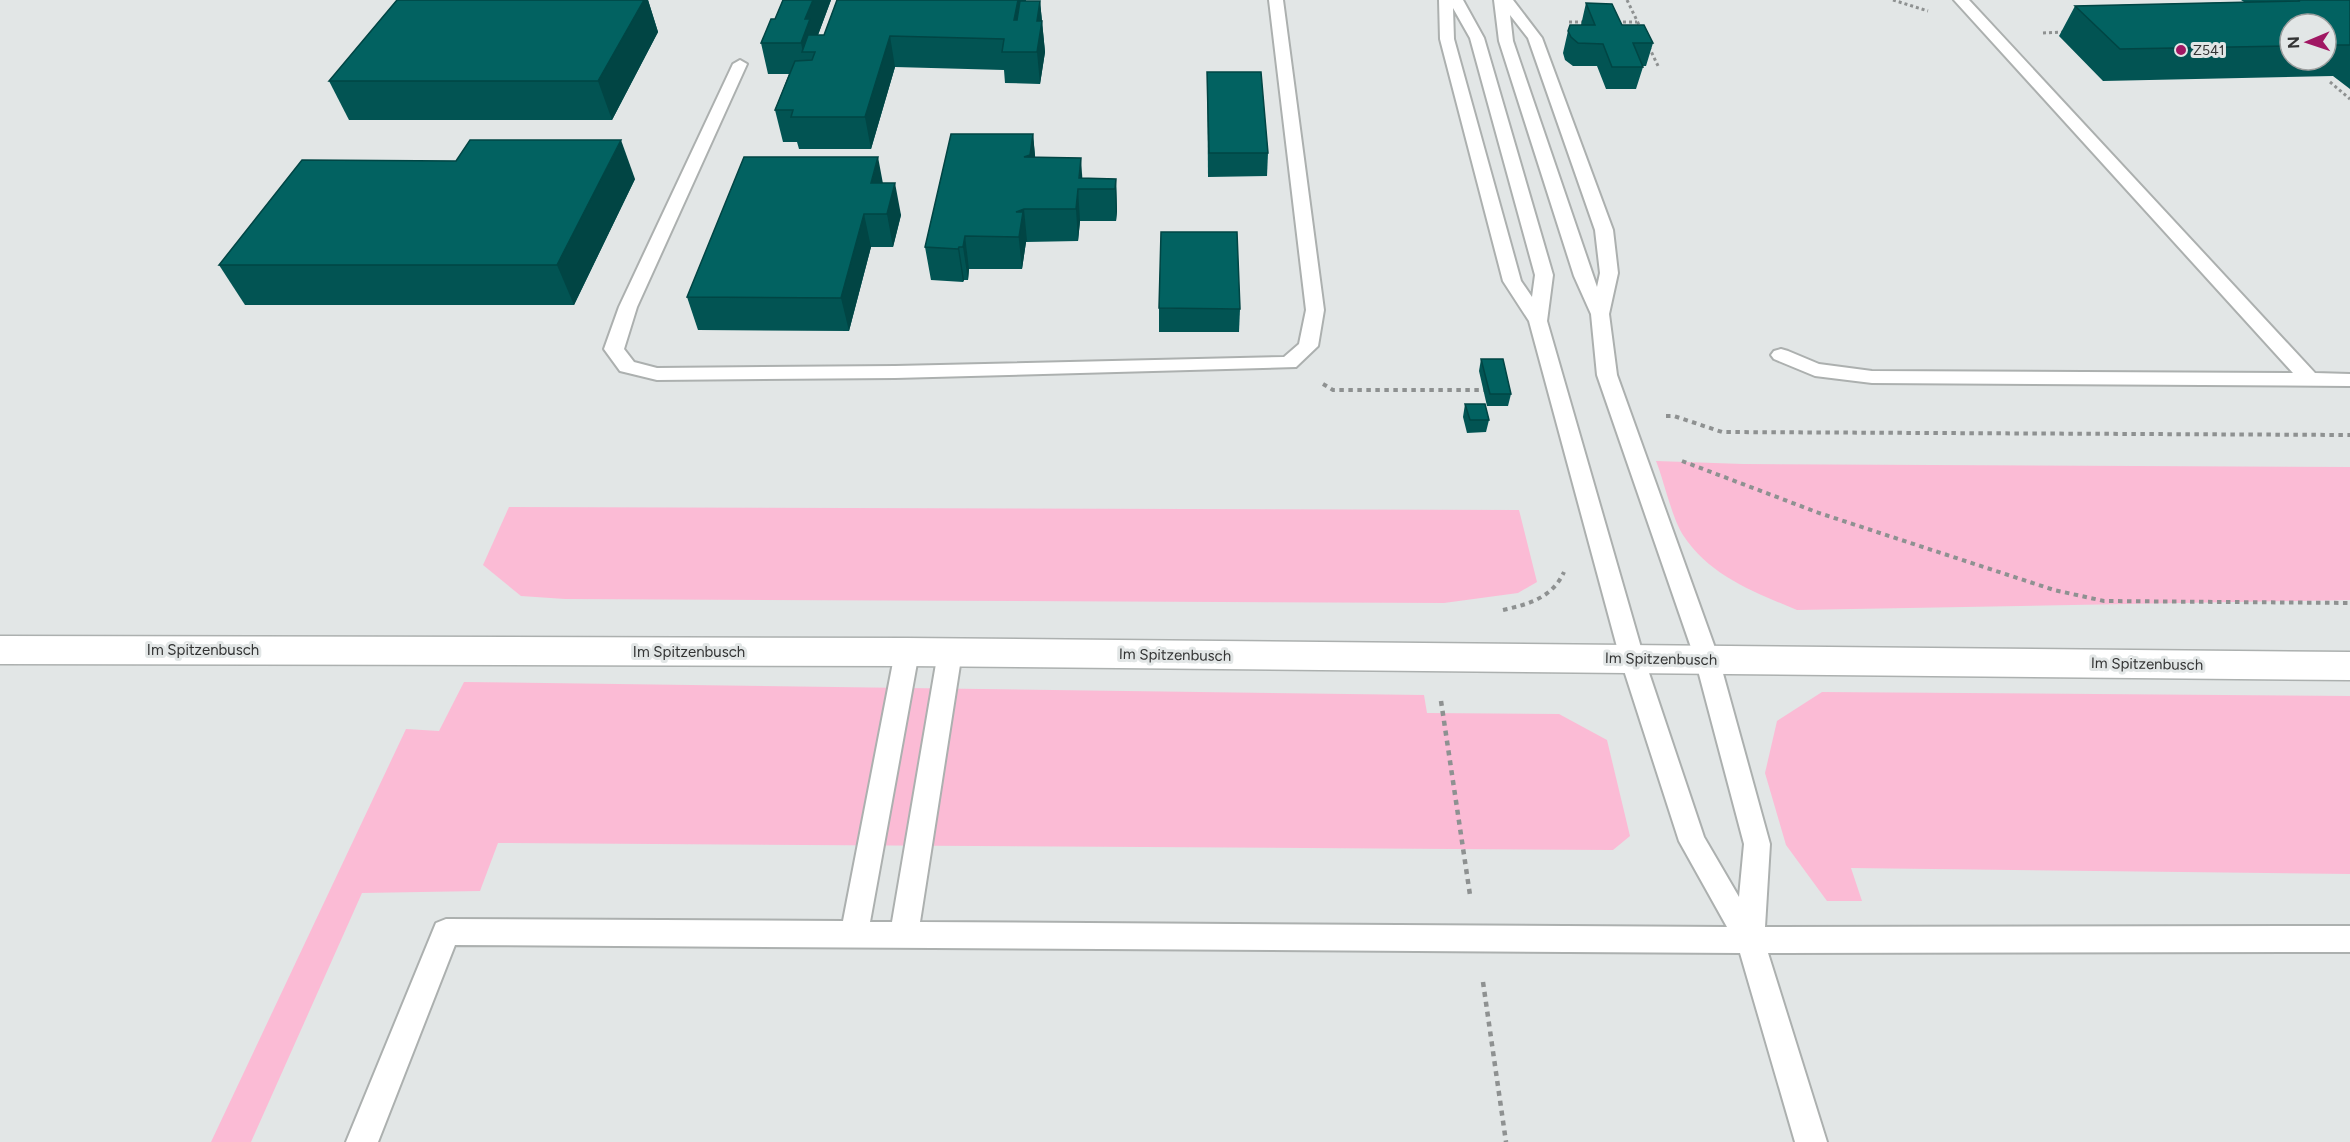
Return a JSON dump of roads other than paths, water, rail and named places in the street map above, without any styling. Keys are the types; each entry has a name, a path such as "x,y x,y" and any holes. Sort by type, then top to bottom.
{"street":[{"name":"Im Spitzenbusch","path":"0,650 950,652 2350,666"}],"lane":[{"path":"740,64 628,307 614,349 627,367 657,374 895,372 1289,363 1308,346 1315,310 1276,0"},
{"path":"1446,0 1447,39 1512,281 1538,321 1632,658 1692,840 1750,940 1811,1142"},
{"path":"1456,0 1477,38 1544,275 1538,321"},
{"path":"1501,0 1506,41 1583,276 1600,314 1607,375 1707,659 1757,844 1750,940"},
{"path":"1506,0 1535,38 1604,230 1609,273 1600,314"},
{"path":"1961,0 2310,380"},
{"path":"1781,356 1815,370 1872,377 2350,380"},
{"path":"855,935 907,652"},
{"path":"904,935 950,652"},
{"path":"362,1142 446,932 1476,936 1750,940 2350,939"}],"place":[{"name":"Z541","path":"2181,50"}]}
